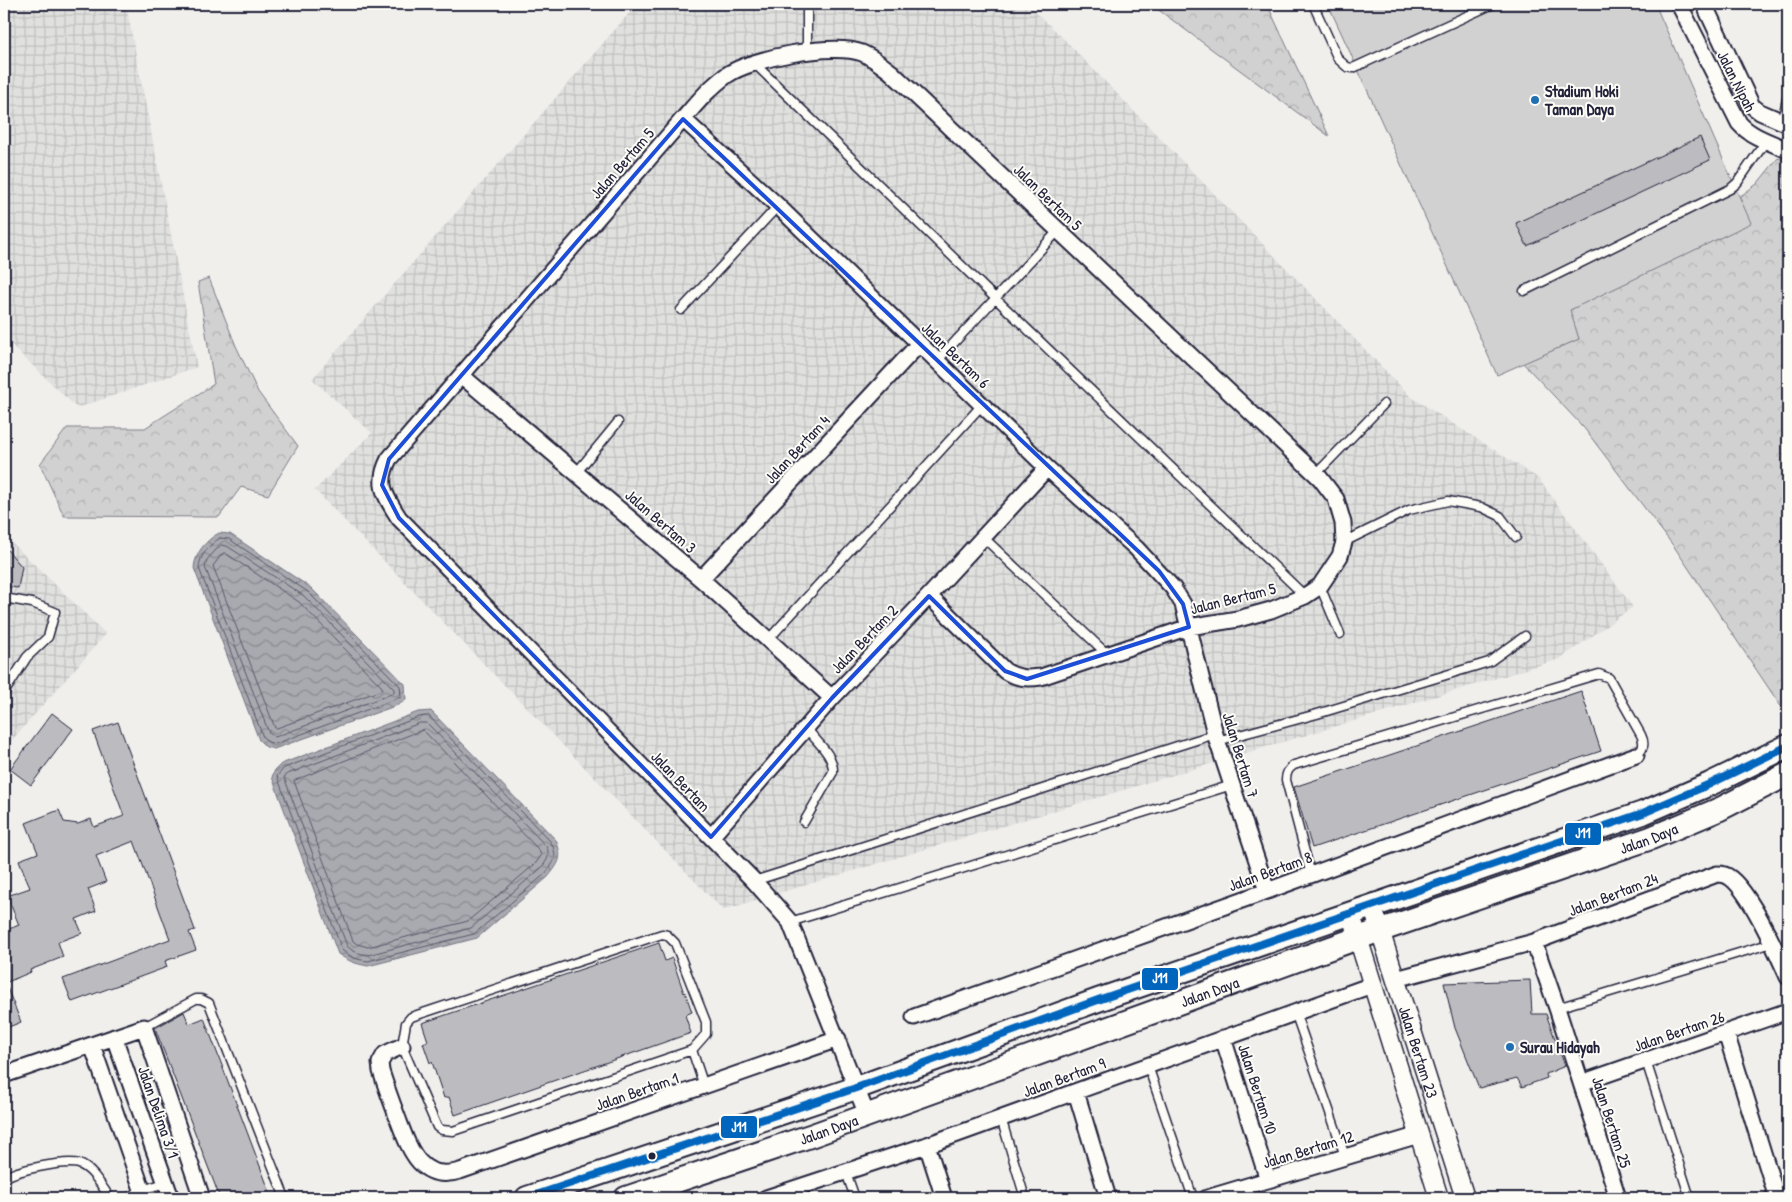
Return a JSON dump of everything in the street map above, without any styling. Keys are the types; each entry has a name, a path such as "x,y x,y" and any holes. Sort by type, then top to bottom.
{"main road":[{"name":"Jalan Daya","path":"527,1198 856,1088 1098,1000 1643,813 1710,784 1788,746"},
{"name":"Jalan Daya","path":"626,1198 867,1116 1380,930 1651,838 1720,809 1788,774"}],"street":[{"name":"Jalan Nipah","path":"1679,4 1739,124 1766,141 1788,150"},
{"name":"Jalan Nipah","path":"1704,4 1752,106 1760,112 1785,122"},
{"name":"Jalan Bertam 5","path":"399,518 387,498 382,485 383,471 389,459 710,88 727,75 753,62 807,52 848,50 861,52 876,60 891,72 1316,474 1336,499 1344,523 1344,542 1340,556 1320,586 1305,596 1271,610 1238,619 1189,627 1040,677 1027,679 1016,677 1005,671 929,596"},
{"name":"Jalan Bertam 6","path":"683,119 778,206 1047,468 1159,571 1183,604 1189,627"},
{"name":"Jalan Bertam 4","path":"701,579 919,344"},
{"name":"Jalan Bertam 3","path":"462,376 701,579 832,698"},
{"name":"Jalan Bertam 2","path":"711,837 832,698 1047,468"},
{"name":"Jalan Bertam","path":"399,518 754,881 790,922 838,1038 867,1116"},
{"name":"Jalan Bertam 7","path":"1189,627 1216,738 1267,891"},
{"name":"Jalan Bertam 8","path":"914,1017 1267,891 1636,755"},
{"name":"Jalan Bertam 24","path":"1396,979 1534,942 1717,874 1725,874 1732,879 1746,895 1772,942 1788,977"},
{"name":"Jalan Bertam 23","path":"1372,905 1465,1198"},
{"name":"Jalan Bertam 23","path":"1350,912 1439,1198"},
{"name":"Jalan Bertam 25","path":"1534,942 1618,1198"},
{"name":"Jalan Bertam 9","path":"770,1198 927,1145 1372,984"},
{"name":"Jalan Bertam 26","path":"1581,1083 1788,1011"},
{"path":"4,1074 144,1027 202,1198"},
{"path":"1726,1033 1777,1198"},
{"name":"Jalan Delima 3/1","path":"114,1037 171,1198"},
{"name":"Jalan Bertam 1","path":"402,1046 385,1054 380,1063 381,1071 411,1152 421,1165 447,1174 460,1172 838,1038"},
{"name":"Jalan Bertam 10","path":"1223,1038 1268,1180"},
{"path":"92,1045 143,1194"},
{"path":"1076,1092 1108,1198"},
{"name":"Jalan Bertam 12","path":"1207,1198 1419,1135"},
{"path":"927,1145 944,1198"}],"lane":[{"path":"807,4 807,52"},
{"path":"1313,4 1338,59 1347,67 1353,68 1493,4"},
{"path":"753,62 1305,596"},
{"path":"1785,122 1788,95"},
{"path":"1524,291 1730,189 1737,183 1766,141"},
{"path":"681,310 778,206"},
{"path":"937,361 1058,231"},
{"path":"1316,474 1384,404"},
{"path":"768,640 982,405"},
{"path":"577,472 618,422"},
{"path":"1344,542 1409,510 1448,501 1481,507 1500,516 1516,537"},
{"path":"982,536 1107,654"},
{"path":"1320,586 1340,634"},
{"path":"4,598 32,603 55,612 48,636 27,657 4,693"},
{"path":"754,881 1216,738 1317,714 1489,662 1525,636"},
{"path":"1311,875 1286,780 1289,768 1294,765 1599,674 1609,678 1641,735 1644,745 1642,750 1636,755"},
{"path":"804,822 834,772 834,765 830,757 806,728"},
{"path":"790,922 1232,785"},
{"path":"662,934 668,935 675,943 706,1022 706,1034 692,1050 447,1131 442,1130 434,1122 402,1046 406,1023 415,1015 662,934"},
{"path":"1557,1008 1772,942"},
{"path":"144,1027 196,999 209,1003 285,1198"},
{"path":"1296,1012 1345,1156"},
{"path":"692,1050 704,1086"},
{"path":"1646,1061 1690,1198"},
{"path":"1148,1066 1192,1198"},
{"path":"1001,1118 1025,1198"},
{"path":"4,1178 10,1174 52,1164 79,1164 95,1176 110,1198"},
{"path":"846,1172 854,1198"},
{"path":"128,1198 143,1194 166,1183"}],"highlighted area":[{"path":"683,119 1159,571 1183,604 1189,627 1027,679 1005,671 929,596 832,698 711,837 399,518 382,485 389,459"}],"shaded area":[{"path":"4,4 126,4 197,367 77,408 4,338"},
{"path":"637,4 1027,4 1062,37 1410,396 1538,478 1633,607 1560,659 723,910 315,490 372,433 312,379"},
{"path":"4,535 106,634 4,749"}],"green space":[{"path":"1151,4 1267,4 1329,136 1156,8"},
{"name":"Stadium Hoki Taman Daya","path":"1328,4 1655,4 1751,223 1570,310 1579,339 1497,375"},
{"path":"1778,158 1788,161 1788,717 1675,548 1584,428 1523,363 1579,339 1569,310 1750,223 1739,197 1757,184"},
{"path":"209,278 236,346 258,392 298,446 268,495 241,487 219,517 64,516 40,464 67,428 145,428 214,384 198,282"}],"water":[{"path":"219,533 230,534 311,588 405,684 406,700 398,705 274,749 266,747 259,740 194,568 202,548"},
{"path":"431,711 556,840 560,856 559,860 548,877 477,938 368,966 356,963 338,954 272,777 275,770 281,764 418,712"}],"building":[{"path":"1700,137 1710,160 1527,246 1516,223"},
{"path":"4,546 22,567 18,588 4,586"},
{"path":"1581,691 1601,751 1312,848 1294,787"},
{"path":"52,713 73,729 31,785 10,769"},
{"path":"118,722 195,930 189,932 196,950 165,961 167,967 72,1002 63,979 170,939 134,841 96,856 106,882 88,889 96,911 76,919 82,933 58,942 63,957 30,970 31,972 5,983 21,1022 4,1029 4,931 19,925 7,896 30,888 19,860 38,853 26,823 59,810 64,822 78,824 91,819 94,827 124,816 93,731"},
{"path":"659,943 665,961 672,958 685,992 692,1012 685,1015 691,1033 455,1115 449,1097 444,1098 432,1062 430,1063 423,1043 428,1041 422,1023"},
{"name":"Surau Hidayah","path":"1530,980 1532,1014 1546,1014 1565,1066 1546,1074 1547,1078 1522,1087 1517,1078 1479,1088 1455,1028 1444,983"},
{"path":"184,1012 189,1024 204,1018 272,1198 220,1198 155,1028"}],"transit line":[{"name":"J11","path":"527,1198 856,1088 1098,1000 1643,813 1710,784 1788,746"}],"place":[{"name":"Stadium Hoki Taman Daya","path":"1535,100"},
{"name":"Surau Hidayah","path":"1510,1047"}]}
